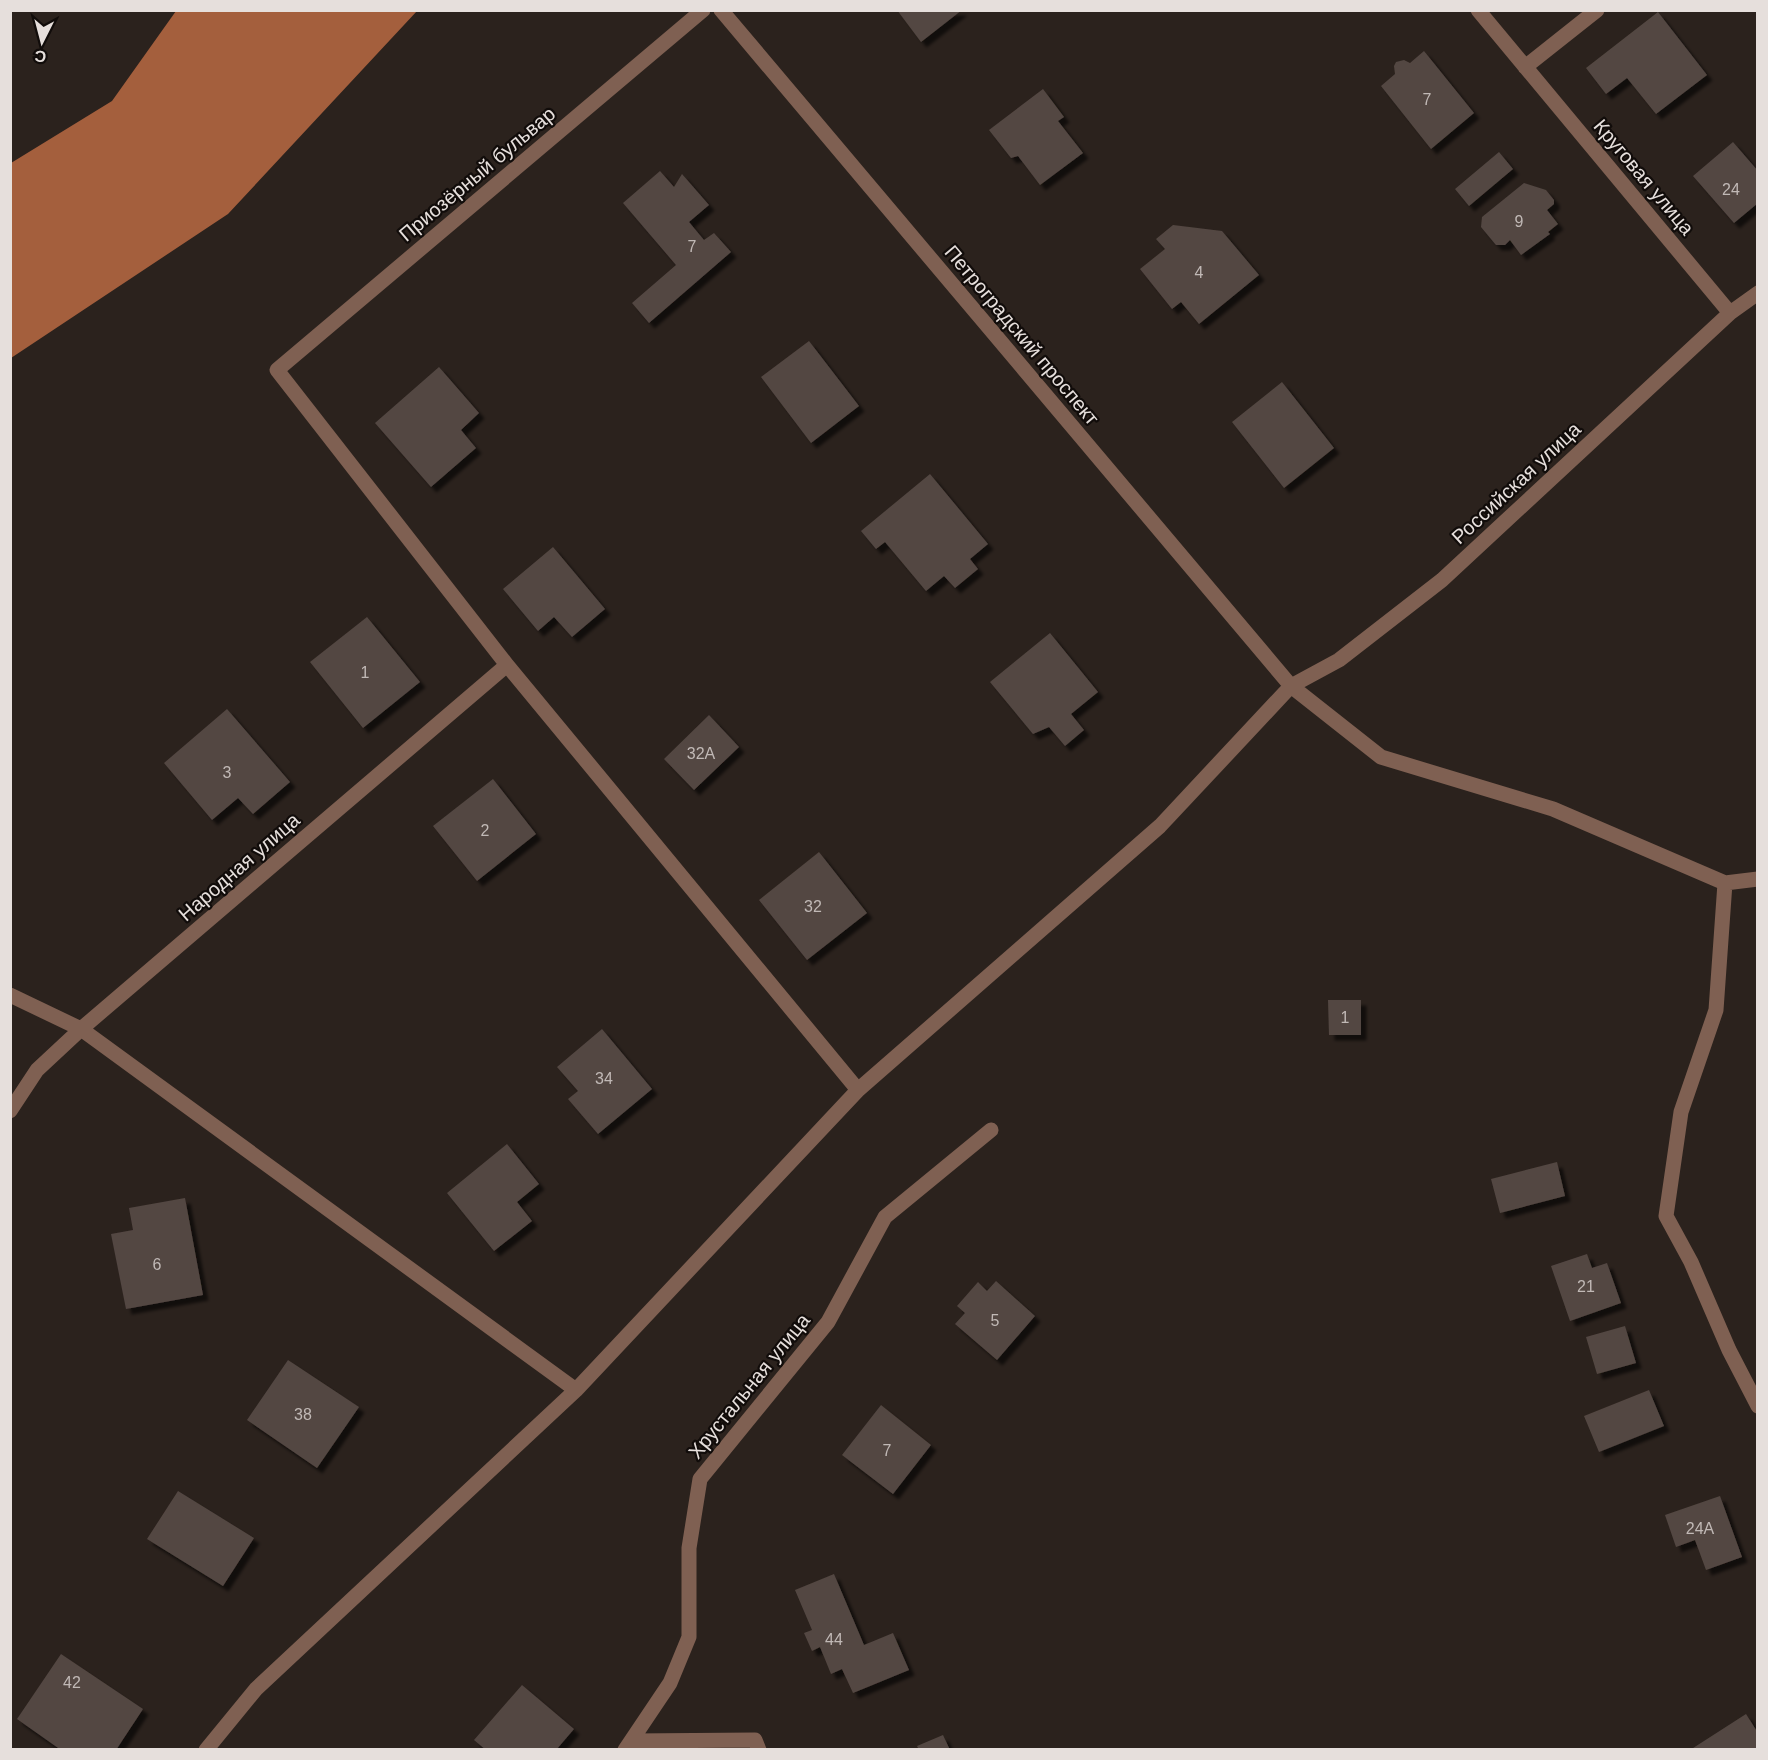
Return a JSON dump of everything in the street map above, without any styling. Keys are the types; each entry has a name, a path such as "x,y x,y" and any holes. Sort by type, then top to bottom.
{"street":[{"name":"Приозёрный бульвар","path":"507,665 277,370 703,10"},
{"name":"Петроградский проспект","path":"722,10 1291,686 1381,757 1553,809 1725,884"},
{"name":"Круговая улица","path":"1478,10 1730,313"},
{"path":"1525,67 1597,10"},
{"name":"Российская улица","path":"206,1749 256,1689 576,1390 858,1090 1160,826 1291,686 1339,660 1442,580 1730,313 1758,293"},
{"path":"507,665 858,1090"},
{"name":"Народная улица","path":"10,1112 37,1070 81,1029 507,665"},
{"path":"1758,879 1725,884 1716,1010 1681,1112 1666,1216 1691,1262 1729,1350 1758,1406"},
{"path":"10,995 81,1029 576,1390"},
{"name":"Хрустальная улица","path":"629,1745 670,1683 689,1637 689,1548 700,1479 828,1322 885,1217 991,1130"},
{"path":"629,1745 755,1740 759,1749"}],"shaded area":[{"path":"176,11 417,11 228,214 11,358 11,163 112,101"}],"building":[{"path":"897,10 962,10 921,42"},
{"path":"1658,12 1707,75 1656,114 1627,78 1606,94 1586,68"},
{"path":"1424,51 1474,113 1431,149 1381,86 1395,74 1396,62 1404,60 1410,63"},
{"path":"1043,89 1064,117 1058,121 1083,153 1040,185 1018,156 1011,158 989,130"},
{"path":"1733,142 1758,171 1758,203 1734,223 1693,176"},
{"path":"1499,152 1513,169 1469,206 1455,189"},
{"path":"660,171 674,187 682,174 709,205 689,222 704,240 714,233 731,252 649,323 632,303 676,265 623,203"},
{"path":"1524,183 1546,190 1554,200 1554,204 1547,210 1558,224 1548,232 1550,234 1521,255 1510,240 1505,245 1496,245 1481,227 1482,217"},
{"path":"1173,225 1222,231 1259,275 1199,324 1181,302 1172,309 1140,269 1165,249 1156,239"},
{"path":"809,341 859,406 811,443 761,377"},
{"path":"439,367 479,413 461,430 476,448 431,487 375,423"},
{"path":"1282,382 1334,448 1284,488 1232,422"},
{"path":"930,474 988,544 970,559 978,569 955,588 944,576 926,591 885,542 876,549 861,531"},
{"path":"553,547 605,609 572,637 554,617 538,631 503,589"},
{"path":"367,617 420,682 363,728 310,662"},
{"path":"1050,633 1098,692 1071,714 1084,730 1065,746 1049,727 1033,734 990,682"},
{"path":"227,709 290,782 253,814 238,798 212,820 164,763"},
{"path":"709,715 739,747 694,790 664,759"},
{"path":"493,779 536,834 477,881 433,826"},
{"path":"819,852 867,913 807,960 759,900"},
{"path":"1328,1000 1361,1000 1361,1035 1329,1035"},
{"path":"602,1029 652,1089 598,1134 568,1099 578,1091 557,1067"},
{"path":"507,1144 539,1184 517,1202 532,1221 494,1251 447,1193"},
{"path":"1557,1162 1565,1196 1500,1213 1491,1179"},
{"path":"185,1198 203,1295 126,1309 111,1234 133,1230 129,1208"},
{"path":"1587,1254 1592,1268 1607,1263 1621,1303 1570,1321 1551,1266"},
{"path":"996,1281 1035,1316 997,1360 955,1324 965,1313 957,1306 978,1282 987,1291"},
{"path":"1625,1326 1636,1363 1597,1374 1586,1337"},
{"path":"288,1360 359,1407 317,1468 247,1420"},
{"path":"1649,1390 1664,1426 1599,1452 1584,1416"},
{"path":"881,1405 931,1445 893,1494 842,1455"},
{"path":"178,1491 254,1538 223,1586 147,1539"},
{"path":"1720,1496 1742,1557 1706,1570 1695,1540 1676,1547 1665,1515"},
{"path":"834,1574 864,1645 893,1633 909,1670 853,1693 842,1669 831,1674 820,1647 812,1651 804,1633 812,1630 795,1590"},
{"path":"61,1654 143,1709 116,1750 61,1750 17,1719"},
{"path":"522,1685 574,1729 556,1750 486,1750 474,1740"},
{"path":"1746,1714 1758,1733 1758,1750 1690,1750"},
{"path":"943,1735 950,1750 919,1750 917,1746"}]}
